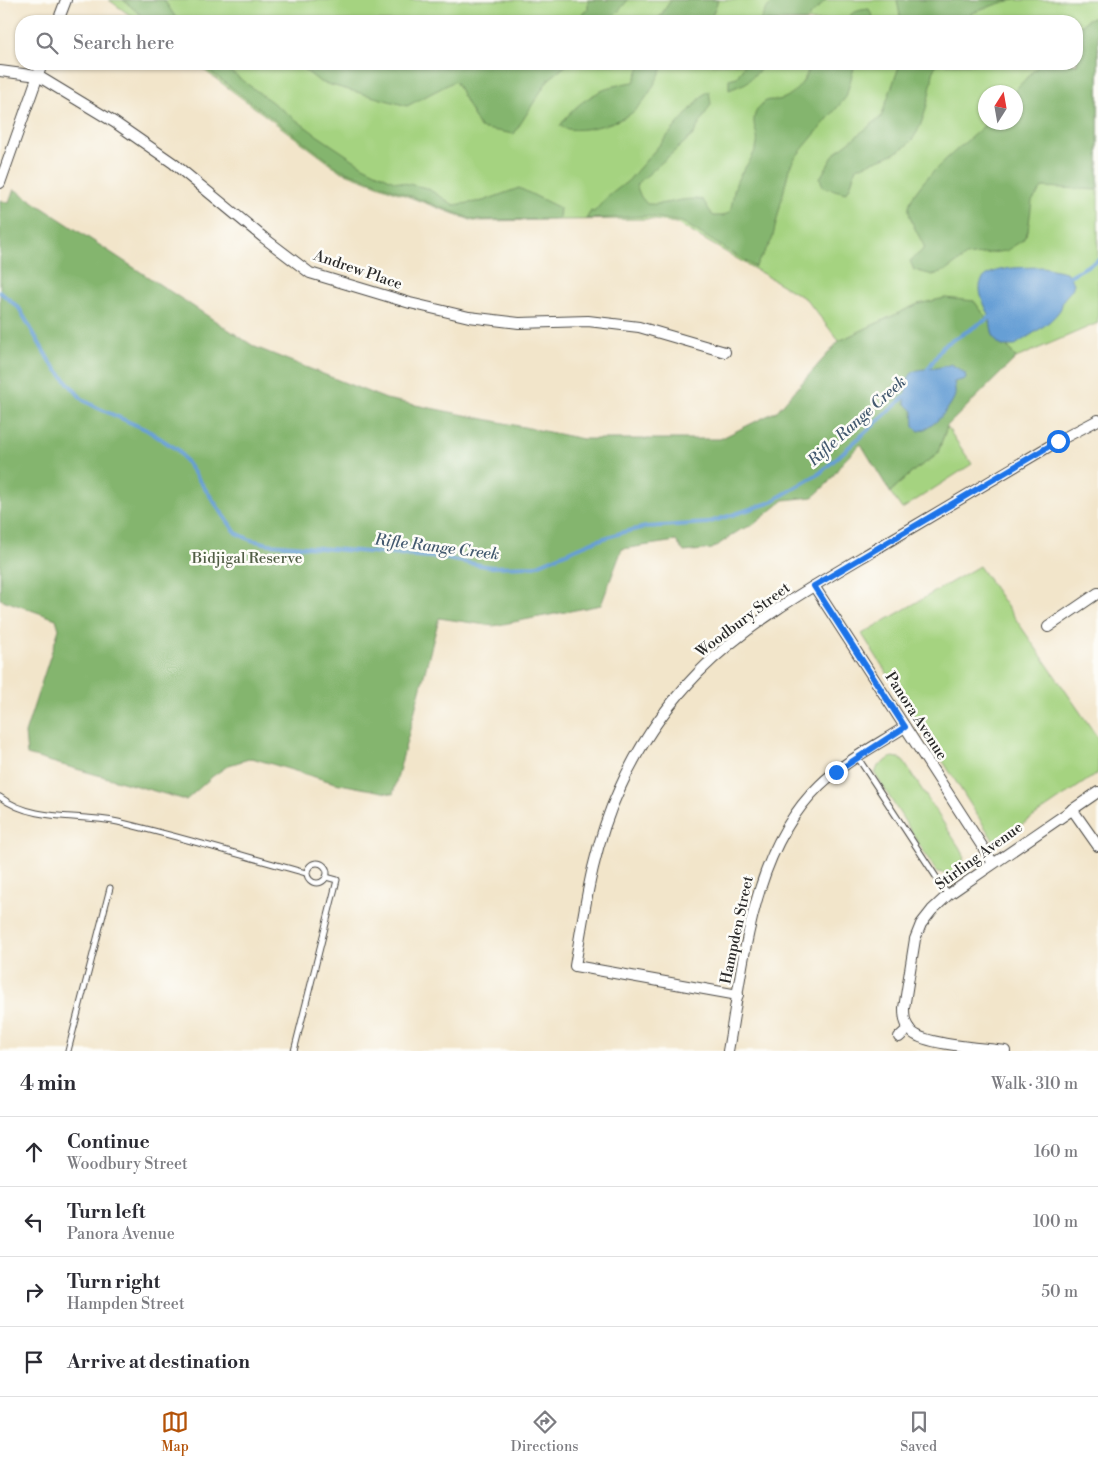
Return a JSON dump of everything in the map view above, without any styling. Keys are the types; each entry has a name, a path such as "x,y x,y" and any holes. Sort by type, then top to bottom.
{"street":[{"path":"60,15 66,0"},
{"path":"0,183 40,70"},
{"path":"0,71 38,76"},
{"name":"Andrew Place","path":"38,76 114,122 173,163 264,238 310,272 410,303 469,317 519,323 588,321 639,327 725,352"},
{"name":"Woodbury Street","path":"738,995 575,966 592,868 601,836 619,790 661,716 700,671 753,627 814,586 1058,441 1098,420"},
{"name":"Panora Avenue","path":"814,586 993,863"},
{"path":"1048,627 1098,593"},
{"name":"Hampden Street","path":"728,1051 760,884 779,841 807,799 820,785 905,727"},
{"name":"Stirling Avenue","path":"909,1028 904,1019 904,1008 917,932 925,917 948,895 1098,792"},
{"path":"1072,810 1098,846"},
{"path":"899,1037 909,1028 927,1040 1004,1051"}],"lane":[{"path":"858,758 948,895"},
{"path":"0,797 20,808 35,813 116,822 306,873"},
{"path":"317,862 325,868 326,877 322,881 313,882 306,873 308,866 317,862"},
{"path":"294,1051 337,880 326,877"},
{"path":"68,1051 110,888"}],"green space":[{"path":"109,0 1098,0 1098,323 1016,358 974,301 918,304 839,341 806,299 676,223 648,219 473,221 340,171 204,70 1083,70 1083,15 130,15"},
{"path":"123,0 164,0 174,15 141,15"},
{"path":"588,0 628,0 615,15 581,15 588,9"},
{"path":"671,0 718,0 712,15 661,15"},
{"path":"775,0 826,0 811,15 763,15"},
{"path":"897,0 1015,0 998,4 970,15 900,15"},
{"path":"869,9 872,15 850,15 855,12"},
{"path":"1098,17 1098,190 1043,187 1032,201 1028,231 1023,240 1006,251 966,256 947,270 933,275 914,270 910,261 925,248 909,212 910,202 917,191 940,165 979,130 1023,130 1023,85 1020,85 1034,70 1083,70 1083,24 1088,19"},
{"path":"208,70 228,70 318,136 363,166 394,181 427,188 454,205 483,201 519,188 560,208 559,219 474,220 340,169"},
{"path":"305,70 560,70 548,80 514,134 480,128 455,81 407,106 320,82"},
{"path":"639,70 662,70 647,96 627,116 608,124 586,129 575,130 560,126 574,109 592,96 612,87 634,82"},
{"path":"741,70 760,70 746,83 729,90 729,79 737,77"},
{"path":"808,70 853,70 846,97 794,159 789,169 772,240 755,267 682,222 647,216 586,219 591,211 594,212 606,198 628,181 704,94 709,91 711,104 693,135 636,185 641,197 647,204 696,199 703,200 713,216 723,216 730,212 737,181 756,148 757,137 754,117 756,111 766,101 779,100 792,94 807,74"},
{"path":"898,70 934,70 927,105 921,124 912,140 901,150 856,168 846,193 823,187 820,178 835,153 881,117"},
{"name":"Bidjigal Reserve","path":"14,189 255,347 386,399 583,439 720,439 777,411 839,341 918,304 945,298 974,301 1016,358 947,426 937,455 916,469 890,492 861,444 842,463 828,483 813,497 784,500 753,525 740,530 712,549 684,552 676,541 622,549 601,605 493,626 439,618 393,794 335,783 252,758 229,765 213,776 186,800 27,755 25,733 59,629 56,619 0,599 0,200 9,203"},
{"path":"947,427 972,464 902,509 890,492 916,469 937,455"},
{"path":"979,566 1098,738 1098,773 995,843 862,634"},
{"path":"892,757 899,758 904,762 963,853 962,864 948,875 936,871 875,774 878,766"}],"water":[{"path":"1043,267 1066,272 1074,283 1073,288 1064,299 1060,310 1050,321 1014,346 1002,346 995,340 992,332 989,315 980,292 982,281 987,275 995,271"},
{"path":"951,364 965,373 966,379 954,382 955,396 948,408 929,427 919,431 914,427 913,411 905,403 908,379 917,370"}],"waterway":[{"name":"Rifle Range Creek","path":"1066,278 1098,260"},
{"name":"Rifle Range Creek","path":"0,292 19,308 50,362 83,400 147,430 178,450 236,533 251,540 269,544 442,558 491,567 535,566 592,542 624,532 646,527 707,523 769,503 820,473 909,393"},
{"name":"Rifle Range Creek","path":"926,372 943,346 994,315"}],"route":[{"path":"836,772 905,727 814,586 1058,441"}]}
